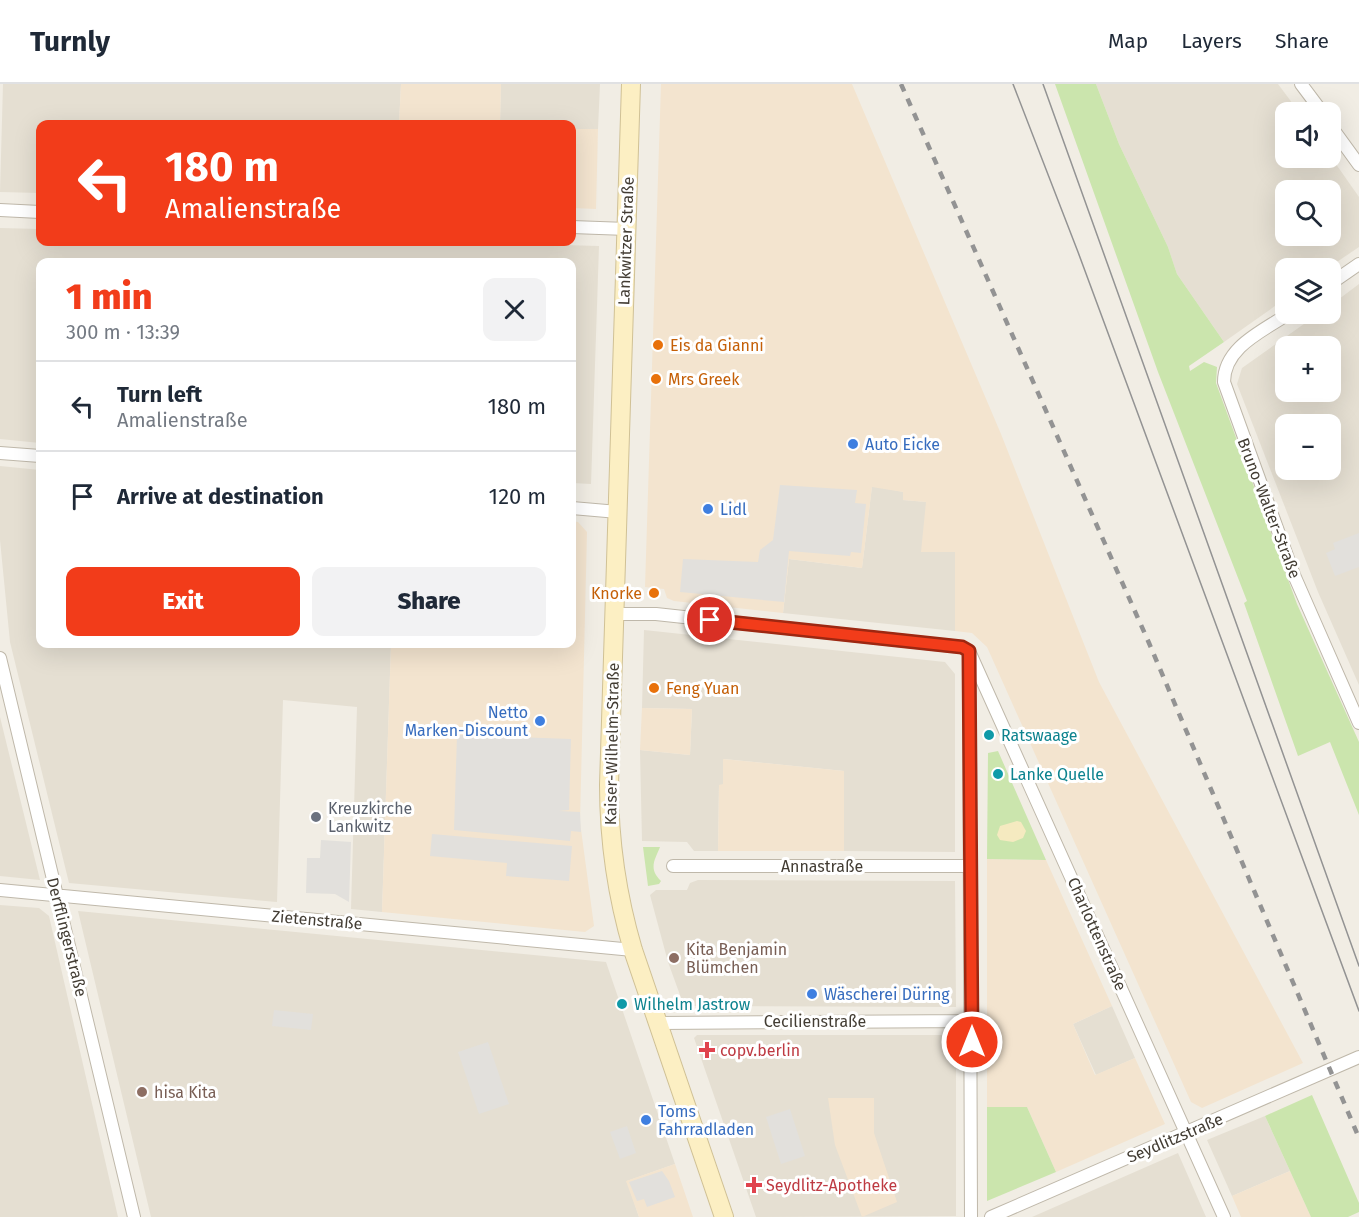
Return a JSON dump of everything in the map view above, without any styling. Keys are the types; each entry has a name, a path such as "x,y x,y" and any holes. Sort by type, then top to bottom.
{"main road":[{"name":"Lankwitzer Straße","path":"621,397 631,84"},
{"name":"Kaiser-Wilhelm-Straße","path":"621,397 610,819 617,882 633,950 724,1217"}],"street":[{"path":"1301,84 1314,102"},
{"path":"1341,140 1359,165"},
{"path":"0,210 36,212"},
{"path":"576,227 627,229"},
{"path":"1341,276 1359,264"},
{"name":"Bruno-Walter-Straße","path":"1275,323 1235,351 1226,363 1224,382 1294,575 1359,723"},
{"path":"0,453 36,456"},
{"path":"576,507 618,512"},
{"path":"614,614 656,614 962,647 969,651 972,866 971,1217"},
{"name":"Charlottenstraße","path":"969,651 1224,1217"},
{"name":"Derfflingerstraße","path":"0,658 134,1217"},
{"name":"Annastraße","path":"673,866 972,866"},
{"name":"Zietenstraße","path":"0,890 633,950"},
{"name":"Cecilienstraße","path":"658,1023 972,1021"},
{"name":"Seydlitzstraße","path":"991,1217 1359,1057"}],"shaded area":[{"path":"3,84 401,84 399,120 36,120 36,193 0,192"},
{"path":"401,84 501,84 500,120 399,120"},
{"path":"501,84 600,84 598,129 576,129 576,120 500,120"},
{"path":"661,84 852,84 1001,434 1099,682 1303,1063 1202,1108 1191,1102 987,647 972,633 955,631 955,552 921,552 926,502 903,500 903,492 872,487 862,568 789,559 783,613 674,601 667,598 664,589 645,587"},
{"path":"1096,84 1278,84 1292,102 1275,102 1275,168 1339,168 1359,197 1359,247 1341,259 1275,258 1275,306 1224,342 1177,274 1168,247 1119,144"},
{"path":"576,129 598,129 596,209 576,208"},
{"path":"0,228 36,229 36,246 599,246 591,484 576,483 576,258 36,258 36,443 0,439"},
{"path":"1359,284 1359,685 1318,592 1237,384 1242,368 1275,345 1275,402 1341,402 1341,336 1287,336 1304,324 1341,324 1341,298"},
{"path":"0,466 36,470 36,648 391,648 382,912 351,909 357,707 283,700 277,902 69,883 10,642 0,540"},
{"path":"780,485 857,490 855,503 866,504 861,553 851,552 850,556 789,551 784,602 680,592 683,559 758,562 760,550 773,540"},
{"path":"872,486 904,492 903,500 927,502 955,552 955,631 783,613 789,559 862,568"},
{"path":"576,522 578,522 587,532 580,822 594,926 585,932 382,912 391,648 576,648"},
{"path":"1359,533 1359,567 1335,576 1326,553 1335,549 1333,543"},
{"path":"644,630 945,662 955,674 955,852 844,851 844,771 724,759 723,785 719,785 718,851 694,851 687,842 642,841 640,750 690,755 692,709 642,708"},
{"path":"642,708 692,709 690,755 640,750"},
{"path":"0,717 40,880 0,876"},
{"path":"457,735 571,739 569,810 559,811 580,812 581,832 571,831 570,841 454,830"},
{"path":"723,759 844,771 844,851 718,851 719,785 723,784"},
{"path":"432,834 572,846 569,881 506,876 507,863 430,856"},
{"path":"321,840 351,842 349,902 335,894 306,893 307,858 320,858"},
{"path":"987,859 1046,860 1112,1006 1073,1024 1095,1075 1135,1058 1165,1124 1056,1172 1027,1107 987,1107"},
{"path":"698,880 955,881 956,1007 684,1006 668,962 650,895 656,890 687,890 690,883"},
{"path":"0,905 39,908 49,916 118,1217 0,1217"},
{"path":"78,911 606,962 675,1164 627,1181 639,1217 151,1217"},
{"path":"1112,1006 1135,1058 1096,1075 1073,1024"},
{"path":"274,1010 313,1014 311,1030 272,1026"},
{"path":"697,1035 944,1035 956,1046 956,1216 756,1217 694,1038"},
{"path":"488,1042 509,1104 479,1114 458,1052"},
{"path":"828,1098 874,1098 874,1133 897,1202 862,1217 835,1145"},
{"path":"790,1109 805,1156 781,1164 766,1117"},
{"path":"1265,1116 1290,1171 1232,1196 1207,1140"},
{"path":"627,1126 636,1153 620,1159 610,1132"},
{"path":"1178,1153 1206,1217 1032,1217"},
{"path":"675,1164 693,1217 639,1217 626,1181"},
{"path":"662,1171 675,1197 647,1207 644,1199 637,1201 629,1182"},
{"path":"1290,1171 1311,1217 1241,1217 1232,1196"}],"green space":[{"path":"1055,84 1096,84 1119,144 1168,247 1177,274 1224,342 1189,366 1190,371 1204,362 1217,367 1216,383 1297,604 1359,742 1359,815 1330,742 1298,756 1244,603 1247,601 1158,372"},
{"path":"998,751 1046,860 987,859 988,753"},
{"path":"643,847 660,847 654,864 655,872 661,881 659,884 648,886"},
{"path":"1312,1095 1359,1203 1359,1212 1348,1217 1311,1217 1265,1116"},
{"path":"987,1107 1027,1107 1056,1172 987,1201"}],"sand":[{"path":"1021,822 1026,831 1023,838 1013,842 1000,840 997,835 1000,826"}],"tram line":[{"path":"1013,84 1078,252 1359,1011"},
{"path":"1043,84 1359,966"}],"railway":[{"path":"901,84 1149,643 1359,1138"}],"place":[{"name":"Eis da Gianni","path":"658,345"},
{"name":"Mrs Greek","path":"656,379"},
{"name":"Auto Eicke","path":"853,444"},
{"name":"Lidl","path":"708,509"},
{"name":"Knorke","path":"654,593"},
{"name":"Feng Yuan","path":"654,688"},
{"name":"Netto Marken-Discount","path":"540,721"},
{"name":"Ratswaage","path":"989,735"},
{"name":"Lanke Quelle","path":"998,774"},
{"name":"Kreuzkirche Lankwitz","path":"316,817"},
{"name":"Kita Benjamin Blümchen","path":"674,958"},
{"name":"Wäscherei Düring","path":"812,994"},
{"name":"Wilhelm Jastrow","path":"622,1004"},
{"name":"copv.berlin","path":"707,1050"},
{"name":"hisa Kita","path":"142,1092"},
{"name":"Toms Fahrradladen","path":"646,1120"},
{"name":"Seydlitz-Apotheke","path":"754,1185"}],"route":[{"path":"710,620 962,647 969,651 972,1042"}]}
